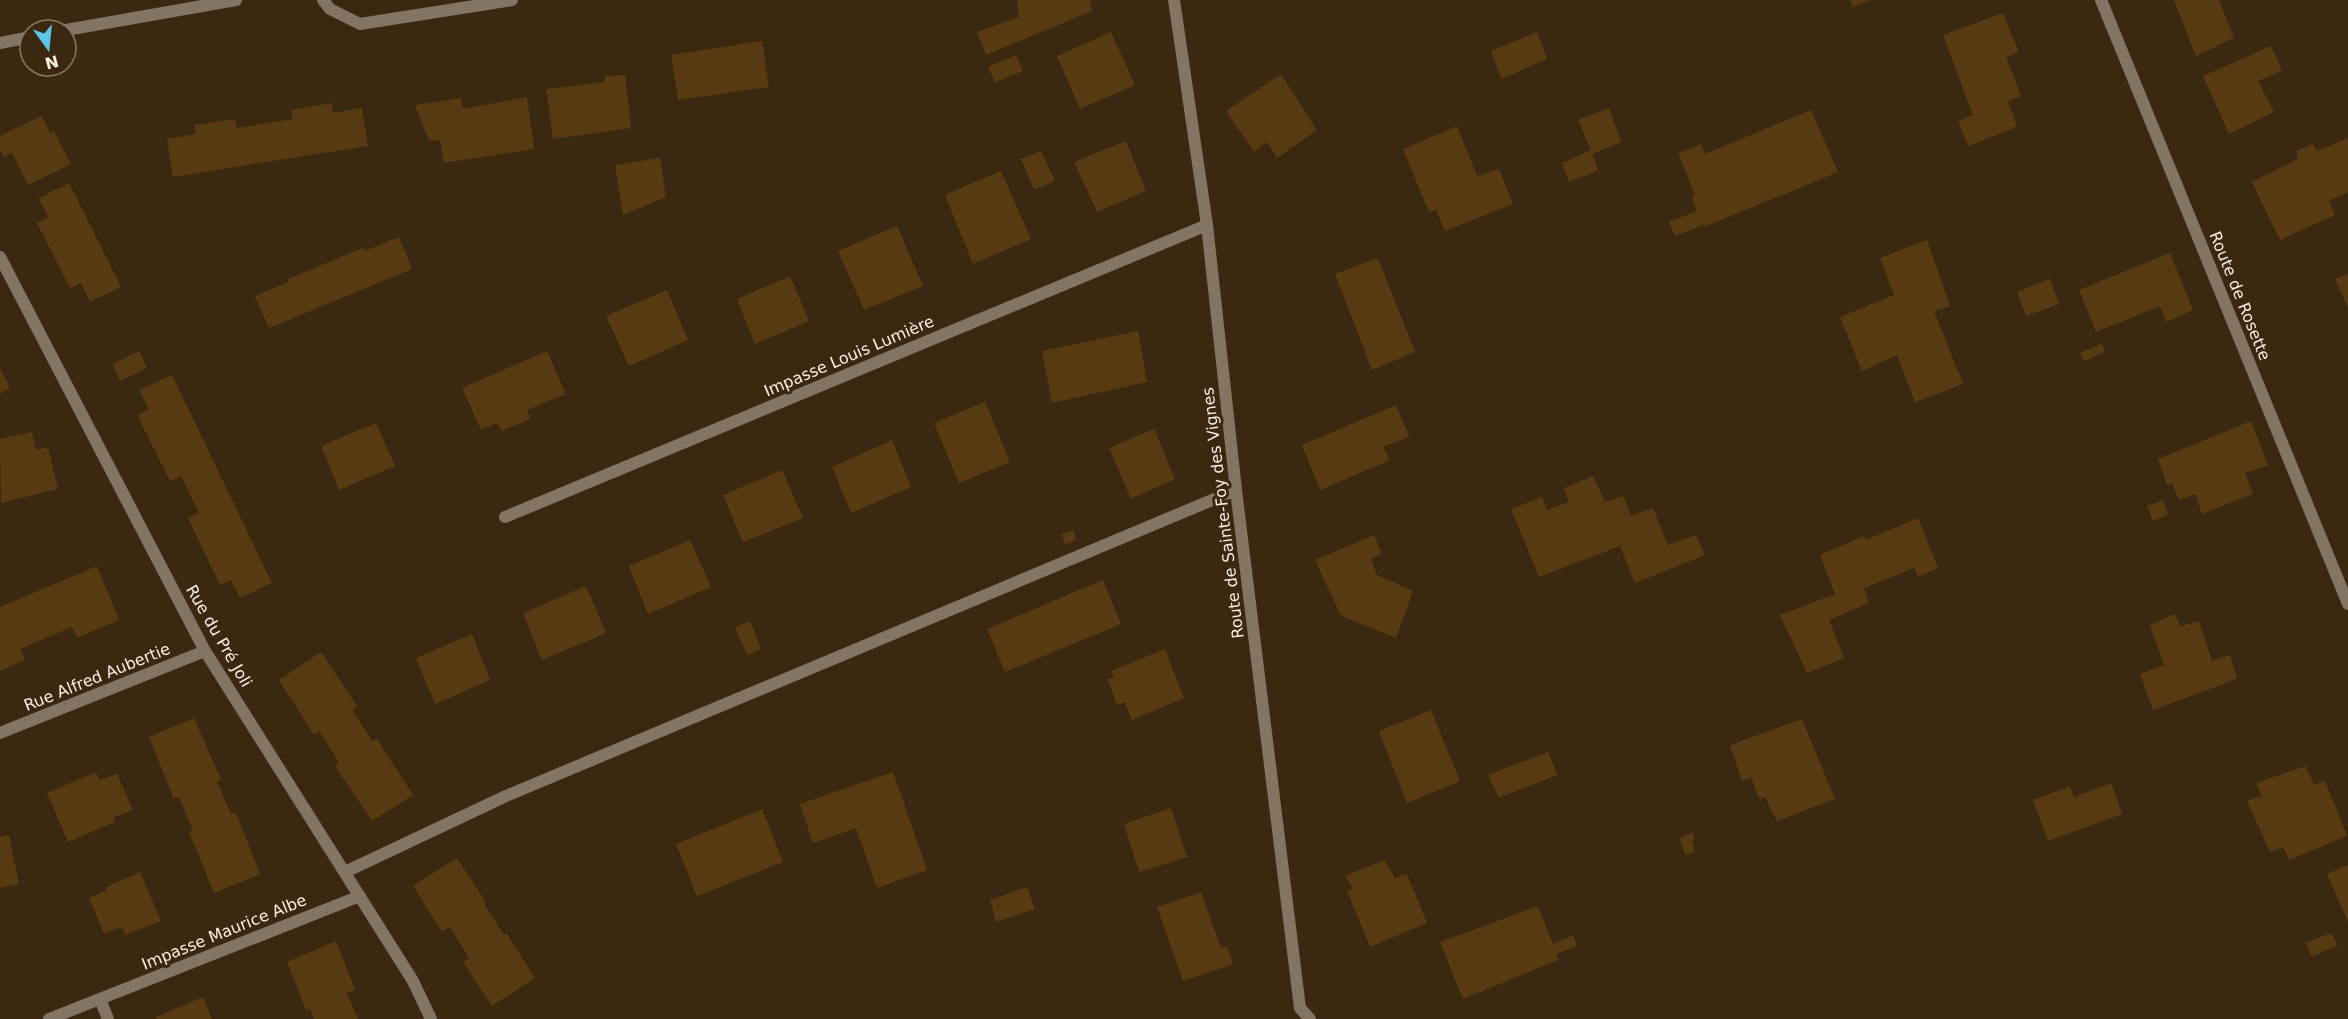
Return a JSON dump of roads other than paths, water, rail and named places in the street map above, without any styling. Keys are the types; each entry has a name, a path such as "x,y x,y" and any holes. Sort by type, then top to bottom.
{"street":[{"path":"78,28 236,0"},
{"path":"323,0 330,9 360,24 512,0"},
{"name":"Route de Sainte-Foy des Vignes","path":"1174,0 1207,225 1298,1014 1310,1019"},
{"name":"Route de Rosette","path":"2101,0 2348,604"},
{"path":"0,43 18,39"},
{"name":"Impasse Louis Lumière","path":"505,517 1207,225"},
{"name":"Rue du Pré Joli","path":"0,257 205,651 413,981 431,1019"},
{"path":"345,872 506,796 1236,490"},
{"name":"Rue Alfred Aubertie","path":"0,733 205,651"},
{"name":"Impasse Maurice Albe","path":"49,1019 360,896"},
{"path":"100,999 108,1019"}]}
